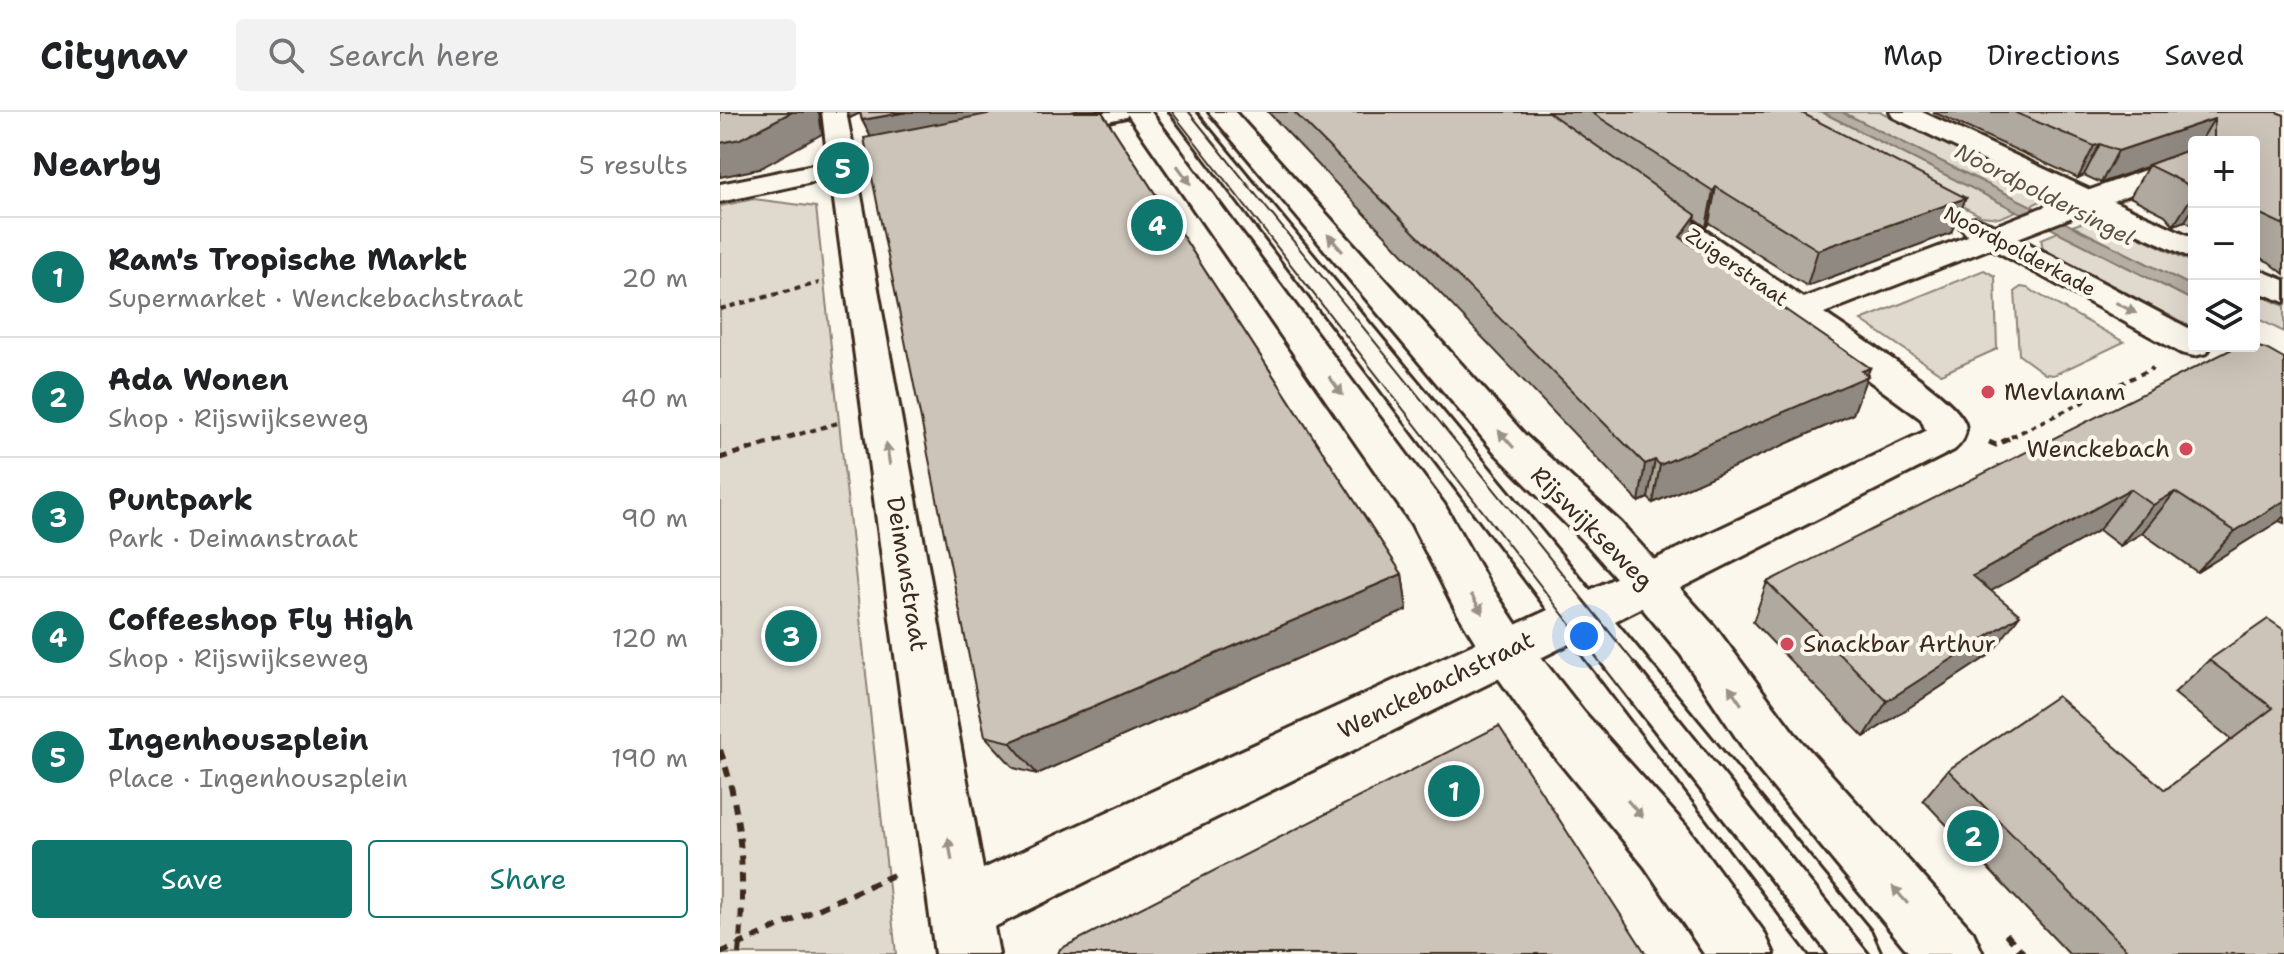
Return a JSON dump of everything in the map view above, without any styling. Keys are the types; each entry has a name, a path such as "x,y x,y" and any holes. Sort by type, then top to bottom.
{"street":[{"name":"Deimanstraat","path":"834,112 963,933"},
{"path":"1020,132 1114,112"},
{"path":"1138,112 1429,515 1472,596 1507,651 1565,729 1666,847 1742,954"},
{"path":"1182,112 1849,954"},
{"name":"Rijswijkseweg","path":"1221,112 1511,445 1605,535 1648,583 1698,641 1775,750 1951,954"},
{"path":"1902,112 2188,247"},
{"path":"720,193 899,157"},
{"path":"1799,311 2188,162"},
{"name":"Zuigerstraat","path":"1620,183 1799,311"},
{"name":"Noordpolderkade","path":"1951,215 2188,341"},
{"path":"2258,280 2284,292"},
{"path":"1799,311 1930,405 1942,418 1946,428"},
{"name":"Wenckebachstraat","path":"963,933 1507,651 1940,441 1946,435 1946,428"}],"path":[{"path":"720,309 831,280"},
{"path":"1946,428 1996,445 2196,352"},
{"path":"720,458 839,423"},
{"path":"720,750 732,793 744,874 739,954"},
{"path":"720,953 950,849"}],"shaded area":[{"path":"1783,112 1822,112 2017,211 1999,218 1981,216"},
{"path":"1822,112 1842,112 2188,284 2188,298"},
{"path":"1842,112 1881,112 2034,186 2046,198 2031,206"},
{"path":"754,199 816,207 896,954 720,954 720,206"},
{"path":"2087,221 2113,224 2188,260 2188,284 2072,226"},
{"path":"2058,232 2188,298 2188,326 2043,249 2041,239"},
{"path":"1984,270 1995,276 1997,349 1941,374 1861,320"},
{"path":"2021,287 2124,342 2054,375 2045,374 2019,355 2015,291"},
{"path":"2260,295 2284,306 2284,332 2260,320"}],"building":[{"path":"720,112 792,112 740,139 720,143"},
{"path":"860,112 907,112 862,120"},
{"path":"998,112 1102,112 1402,574 1010,742 985,736 864,138"},
{"path":"1294,112 1548,112 1696,215 1680,237 1870,368 1862,371 1868,376 1660,465 1655,460 1645,464"},
{"path":"1591,112 1800,112 1966,198 1818,250 1716,187 1713,191"},
{"path":"2014,112 2276,112 2284,115 2284,225 2260,214 2260,136 2214,136 2214,119 2118,151 2100,144 2094,146"},
{"path":"2188,150 2188,186 2185,183 2148,165"},
{"path":"2260,348 2284,359 2284,501 2235,531 2175,492 2153,505 2130,489 1973,576 2020,615 1887,701 1767,582 2226,352 2260,352"},
{"path":"2268,619 2284,630 2284,954 2131,954 1948,770 2057,696 2165,790 2273,708 2209,660"},
{"path":"1499,726 1646,954 1058,954 1060,949"}],"tram line":[{"path":"1172,112 1603,666"},
{"path":"1189,112 1637,666"},
{"path":"1601,664 1827,954"},
{"path":"1636,664 1870,954"}],"place":[{"name":"Ingenhouszplein","path":"843,168"},
{"name":"Coffeeshop Fly High","path":"1157,225"},
{"name":"Mevlanam","path":"1988,392"},
{"name":"Wenckebach","path":"2186,449"},
{"name":"Puntpark","path":"791,636"},
{"name":"Snackbar Arthur","path":"1787,644"},
{"name":"Ram's Tropische Markt","path":"1454,791"},
{"name":"Ada Wonen","path":"1973,836"}],"water label":[{"name":"Noordpoldersingel","path":"2045,194"}]}
